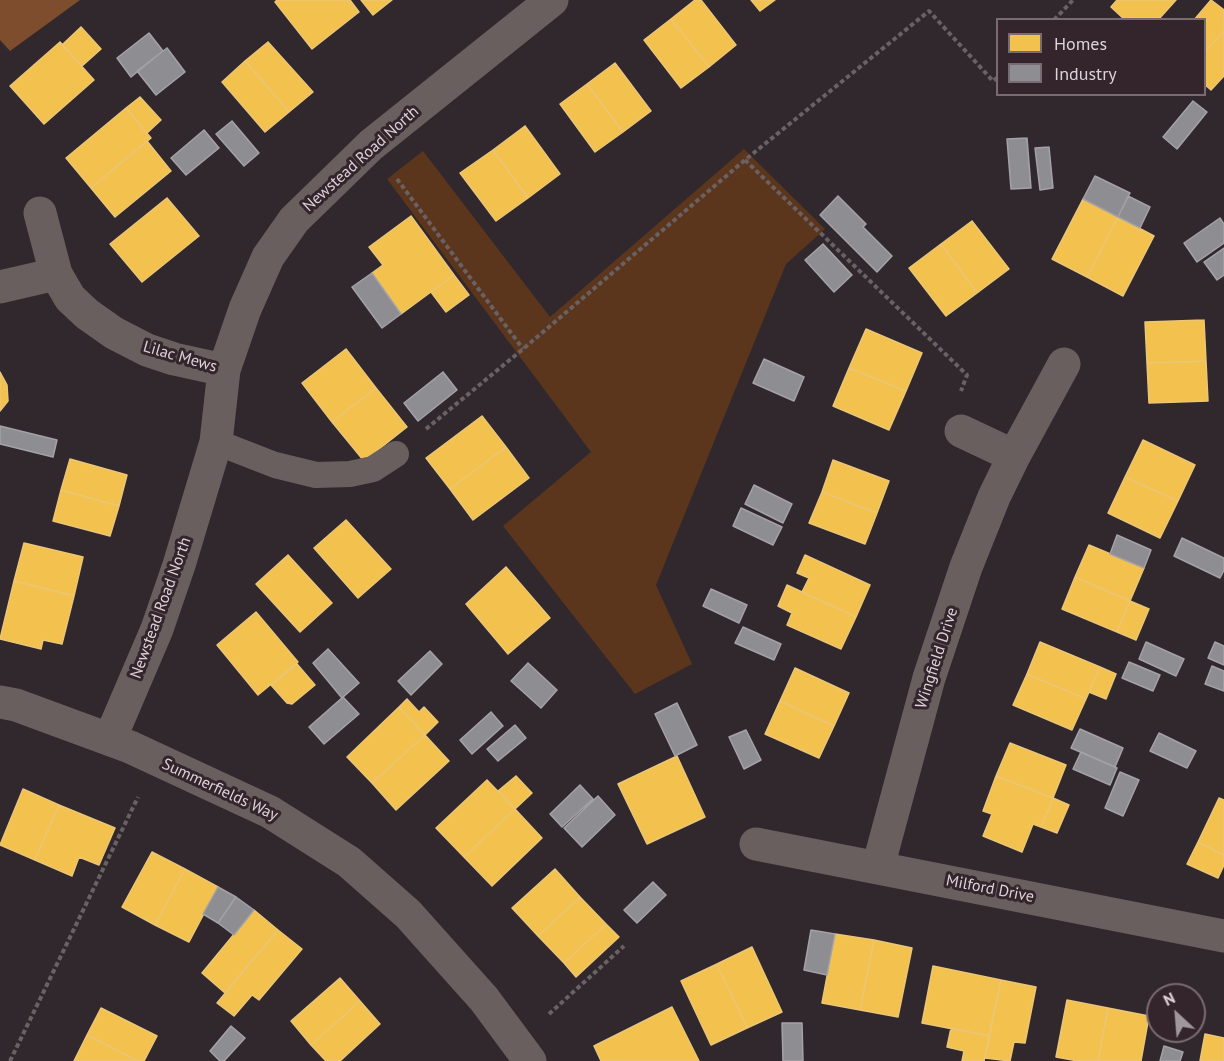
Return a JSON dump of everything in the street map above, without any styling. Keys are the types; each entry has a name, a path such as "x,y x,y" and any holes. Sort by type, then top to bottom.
{"street":[{"name":"Newstead Road North","path":"110,739 157,629 176,576 216,442 224,369 244,309 268,257 294,220 371,145 552,0"},
{"name":"Lilac Mews","path":"40,213 56,274 70,298 87,314 114,333 147,350 174,359 224,369"},
{"path":"0,287 56,274"},
{"name":"Wingfield Drive","path":"878,867 929,678 966,567 994,497 1064,364"},
{"path":"961,431 1014,456"},
{"name":"Summerfields Way","path":"0,702 16,705 110,739 270,812 349,862 408,914 484,999 523,1052"},
{"name":"Milford Drive","path":"756,844 1224,936"}],"lane":[{"path":"216,442 274,465 316,475 350,474 372,470 396,454"}],"path":[{"path":"1056,18 1073,0"},
{"path":"396,454 524,349 745,160 929,11 993,81 996,79"},
{"path":"371,145 524,349"},
{"path":"745,160 967,375 948,424 961,431"},
{"path":"10,1061 156,760"},
{"path":"523,1052 624,946"}],"shaded area":[{"path":"0,0 80,0 10,51 0,40"},
{"path":"744,149 825,229 786,264 656,585 692,664 635,694 503,526 591,452 387,179 423,151 550,317"}],"building: Homes":[{"path":"277,0 350,0 359,12 312,49 275,2"},
{"path":"361,0 392,0 373,15"},
{"path":"695,0 701,0 736,45 709,67 671,19"},
{"path":"751,0 775,0 760,11"},
{"path":"1117,0 1176,0 1160,18 1123,18 1111,7"},
{"path":"1211,0 1224,10 1224,31 1206,50 1206,18 1196,18"},
{"path":"671,19 709,67 681,88 644,40"},
{"path":"81,27 101,49 82,66 62,45"},
{"path":"1224,31 1224,76 1211,90 1206,86 1206,50"},
{"path":"60,42 94,80 44,124 10,86"},
{"path":"268,42 313,92 289,112 245,61"},
{"path":"245,61 289,112 265,132 222,82"},
{"path":"615,63 651,111 623,132 587,84"},
{"path":"587,84 623,132 595,152 560,104"},
{"path":"140,97 161,120 147,133 126,108"},
{"path":"126,108 151,138 91,188 66,158"},
{"path":"525,126 560,174 528,198 493,150"},
{"path":"147,141 171,171 115,217 91,188"},
{"path":"493,150 528,198 496,221 460,173"},
{"path":"167,198 199,236 142,282 110,244"},
{"path":"1083,199 1118,217 1087,277 1052,259"},
{"path":"411,216 454,275 401,314 372,273 383,265 369,247"},
{"path":"1118,217 1154,236 1123,296 1087,277"},
{"path":"972,221 1009,269 977,293 941,244"},
{"path":"941,244 977,293 946,316 909,268"},
{"path":"454,275 469,295 446,312 431,292"},
{"path":"1204,320 1206,361 1147,363 1145,322"},
{"path":"866,329 922,353 906,391 849,368"},
{"path":"346,349 376,388 332,422 302,383"},
{"path":"1206,361 1208,401 1149,403 1147,363"},
{"path":"849,368 906,391 889,430 833,406"},
{"path":"0,372 7,385 8,401 0,411"},
{"path":"376,388 407,427 364,461 332,422"},
{"path":"482,416 506,447 450,489 426,458"},
{"path":"1143,440 1195,465 1178,501 1125,477"},
{"path":"506,447 529,478 473,520 450,489"},
{"path":"70,459 127,475 119,506 61,490"},
{"path":"833,460 889,481 877,513 822,492"},
{"path":"1125,477 1178,501 1160,538 1108,513"},
{"path":"61,490 119,506 110,536 53,521"},
{"path":"822,492 877,513 865,544 809,523"},
{"path":"346,520 391,569 358,598 314,548"},
{"path":"24,543 83,557 74,596 14,581"},
{"path":"1089,545 1144,568 1130,601 1075,577"},
{"path":"288,555 332,603 300,632 256,584"},
{"path":"805,555 870,585 856,617 802,592 809,578 797,573"},
{"path":"506,567 550,618 508,654 466,604"},
{"path":"1075,577 1130,601 1117,632 1062,609"},
{"path":"14,581 74,596 62,644 43,640 41,649 0,639"},
{"path":"787,585 856,617 841,649 787,625 792,613 778,606"},
{"path":"1130,601 1149,609 1136,640 1117,632"},
{"path":"256,612 298,662 258,695 217,645"},
{"path":"1040,642 1100,667 1086,699 1027,674"},
{"path":"297,664 315,685 292,704 287,703 271,685"},
{"path":"1100,667 1116,674 1106,699 1089,692"},
{"path":"795,668 849,693 834,726 780,701"},
{"path":"1027,674 1086,699 1072,730 1013,705"},
{"path":"407,699 419,712 424,707 438,722 425,735 399,707"},
{"path":"780,701 834,726 819,758 765,734"},
{"path":"399,707 425,735 372,783 347,757"},
{"path":"425,735 449,761 396,810 372,783"},
{"path":"1010,743 1066,765 1053,798 996,776"},
{"path":"677,756 705,817 647,844 618,784"},
{"path":"516,776 532,793 515,809 498,791"},
{"path":"996,776 1053,798 1041,827 1033,824 1022,852 983,836 992,814 983,811"},
{"path":"487,780 515,809 464,857 436,828"},
{"path":"23,789 59,805 35,860 0,845"},
{"path":"1053,798 1069,805 1057,833 1041,827"},
{"path":"1219,798 1224,800 1224,855 1198,842"},
{"path":"59,805 115,828 99,865 79,857 72,876 35,860"},
{"path":"515,809 542,838 492,886 464,857"},
{"path":"1198,842 1224,855 1224,865 1218,878 1187,864"},
{"path":"152,852 185,869 155,925 122,907"},
{"path":"185,869 218,887 189,942 155,925"},
{"path":"555,869 580,897 538,936 512,908"},
{"path":"580,897 606,924 564,963 538,936"},
{"path":"254,910 278,930 225,993 202,973"},
{"path":"606,924 619,937 576,977 564,963"},
{"path":"278,930 302,949 259,1000 252,995 234,1016 217,1003"},
{"path":"835,934 874,940 860,1010 822,1003"},
{"path":"874,940 912,948 898,1017 860,1010"},
{"path":"752,947 782,1012 747,1028 717,964"},
{"path":"717,964 747,1028 711,1045 681,981"},
{"path":"933,966 1001,980 989,1036 922,1023"},
{"path":"340,978 360,1001 311,1045 291,1021"},
{"path":"1001,980 1036,987 1025,1043 1014,1042 1010,1061 985,1058"},
{"path":"1067,1000 1108,1008 1098,1061 1078,1061 1056,1057"},
{"path":"360,1001 380,1024 340,1061 326,1061 311,1045"},
{"path":"672,1007 699,1061 601,1061 594,1046"},
{"path":"101,1008 157,1036 144,1061 138,1061 87,1035"},
{"path":"1108,1008 1146,1015 1146,1033 1141,1061 1098,1061"},
{"path":"951,1028 989,1036 984,1061 962,1061 964,1051 947,1047"},
{"path":"1206,1034 1224,1038 1224,1061 1200,1061 1203,1043 1206,1043"},
{"path":"87,1035 138,1061 74,1061"}],"building: Industry":[{"path":"149,33 163,51 131,77 117,58"},
{"path":"167,48 185,72 156,95 137,71"},
{"path":"1193,101 1207,112 1177,149 1163,137"},
{"path":"232,121 259,153 244,166 216,134"},
{"path":"204,130 219,148 186,175 171,158"},
{"path":"1027,138 1031,188 1011,189 1007,139"},
{"path":"1049,147 1053,188 1040,190 1035,148"},
{"path":"1095,176 1130,193 1118,217 1083,199"},
{"path":"838,196 866,224 863,227 892,256 877,272 820,215"},
{"path":"1128,196 1150,207 1140,228 1118,217"},
{"path":"1220,218 1224,224 1224,243 1197,262 1184,243"},
{"path":"823,244 852,275 834,292 805,260"},
{"path":"1224,248 1224,275 1217,280 1204,262"},
{"path":"372,273 401,314 382,328 352,287"},
{"path":"764,359 804,377 794,401 753,383"},
{"path":"443,372 457,390 418,421 404,403"},
{"path":"0,426 57,440 53,457 0,444"},
{"path":"754,485 792,504 783,523 745,504"},
{"path":"741,508 782,527 773,545 733,526"},
{"path":"1117,535 1151,550 1144,568 1110,554"},
{"path":"1182,538 1224,558 1224,570 1220,578 1174,556"},
{"path":"711,589 747,605 739,623 703,606"},
{"path":"743,627 781,644 774,660 735,643"},
{"path":"1146,642 1184,659 1176,676 1139,659"},
{"path":"1215,642 1224,646 1224,665 1208,658"},
{"path":"328,649 359,683 342,698 313,663"},
{"path":"430,651 442,664 411,695 398,681"},
{"path":"1129,662 1160,675 1153,691 1122,678"},
{"path":"528,663 557,690 541,708 511,681"},
{"path":"1212,666 1224,671 1224,691 1205,684"},
{"path":"343,697 359,714 324,744 309,727"},
{"path":"677,703 697,745 675,756 655,714"},
{"path":"491,712 503,726 472,754 460,740"},
{"path":"515,725 526,738 498,761 487,749"},
{"path":"1080,729 1123,748 1115,767 1071,748"},
{"path":"746,730 761,760 744,769 729,737"},
{"path":"1159,733 1196,751 1187,768 1150,751"},
{"path":"1081,752 1117,768 1110,785 1073,769"},
{"path":"1120,772 1139,780 1123,816 1105,808"},
{"path":"580,785 593,799 562,827 550,814"},
{"path":"598,796 615,815 582,847 564,828"},
{"path":"653,882 666,895 637,923 624,910"},
{"path":"218,887 236,897 218,923 203,914"},
{"path":"236,897 254,910 234,935 218,923"},
{"path":"811,930 835,934 827,975 804,970"},
{"path":"782,1023 802,1023 803,1061 783,1061"},
{"path":"231,1026 245,1038 224,1061 220,1061 210,1051"},
{"path":"1164,1046 1183,1052 1180,1061 1160,1061"}]}
